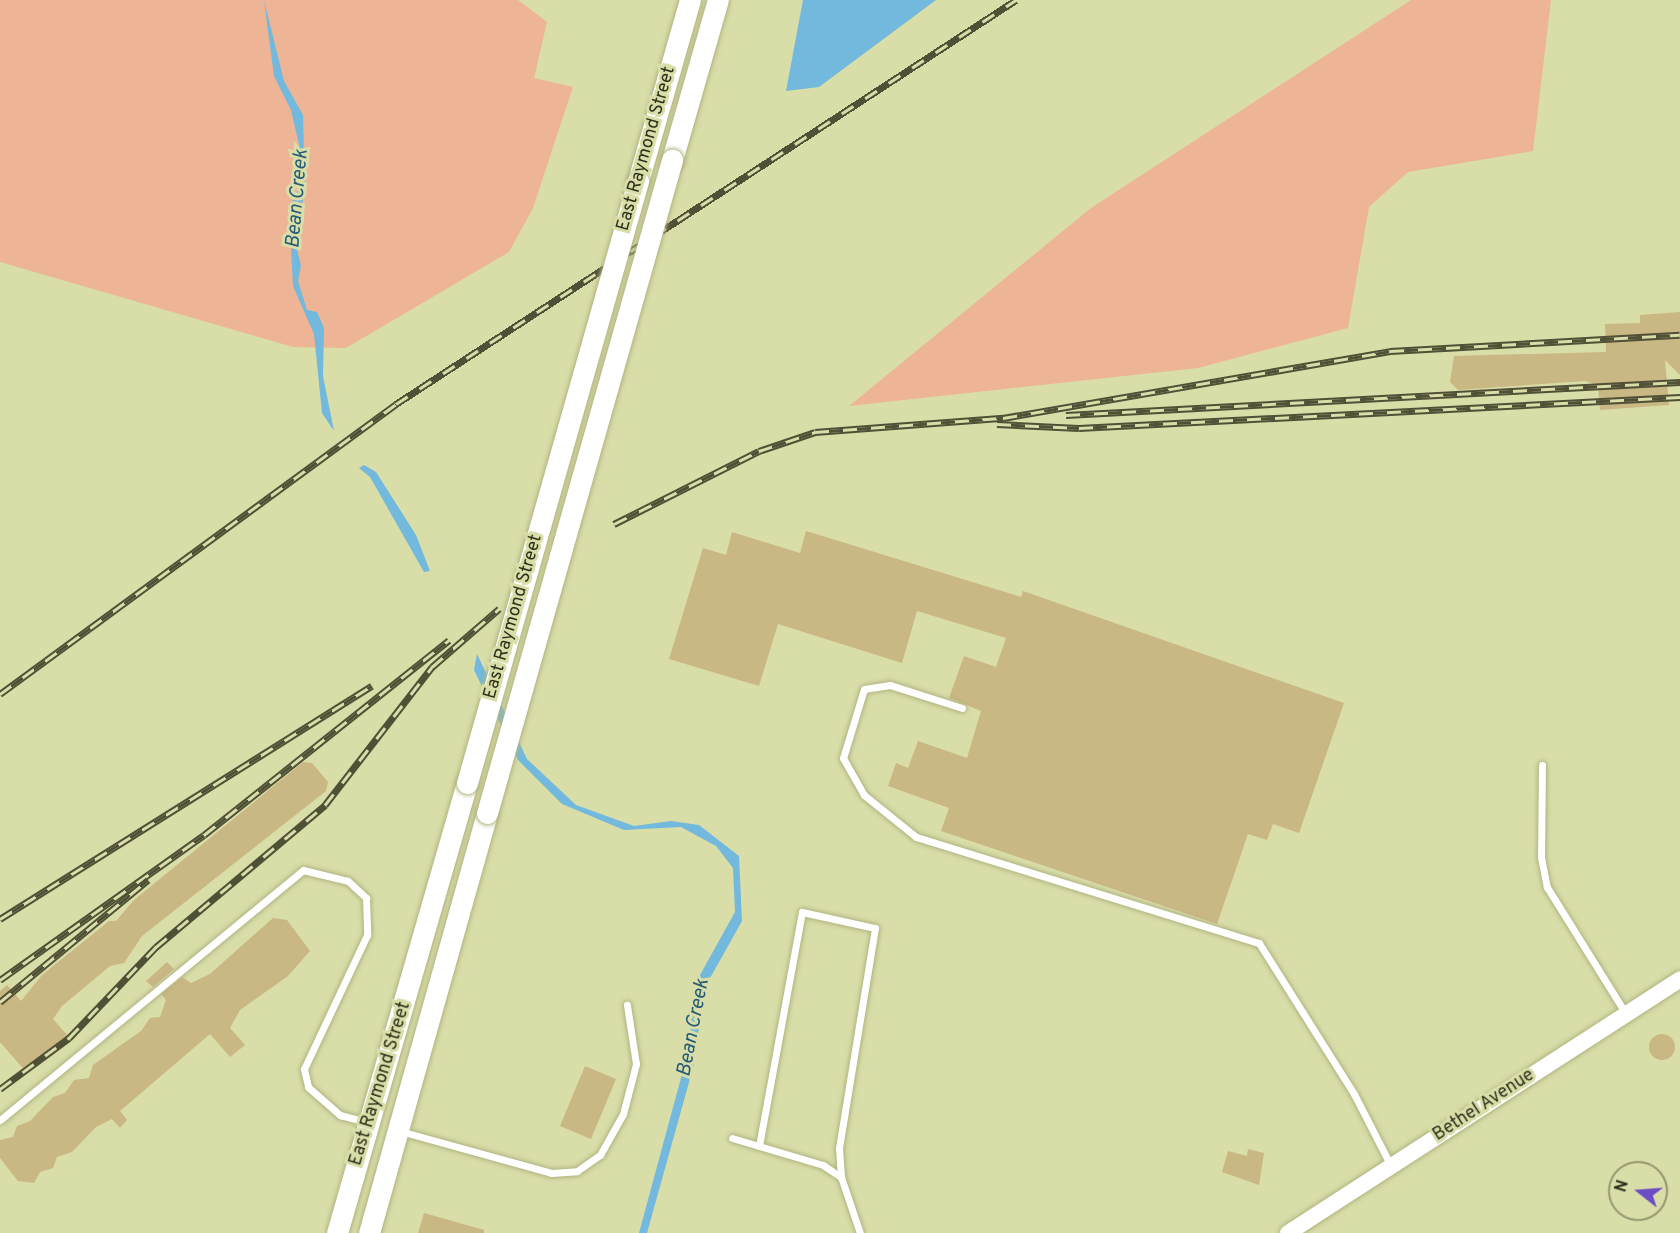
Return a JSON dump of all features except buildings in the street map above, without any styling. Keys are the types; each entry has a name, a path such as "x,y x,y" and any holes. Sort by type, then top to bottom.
{"main road":[{"name":"East Raymond Street","path":"337,1233 690,0"},
{"name":"East Raymond Street","path":"369,1233 718,0"},
{"path":"368,1123 398,1131"}],"street":[{"name":"Bethel Avenue","path":"1288,1233 1680,979"}],"lane":[{"path":"962,708 890,685 864,689 843,758 864,795 916,837 1259,943 1354,1094 1391,1166"},
{"path":"1542,765 1541,857 1547,887 1626,1014"},
{"path":"0,1120 303,870 348,881 366,898 367,935 303,1069 308,1087 340,1115 368,1123"},
{"path":"759,1146 802,912 875,928 839,1148 842,1177 860,1233"},
{"path":"398,1131 551,1173 577,1170 600,1155 623,1114 636,1064 627,1005"},
{"path":"732,1138 822,1165 842,1177"}],"shaded area":[{"path":"0,0 518,0 547,22 534,78 573,87 533,208 509,252 346,348 293,347 0,262"},
{"path":"1411,0 1551,0 1533,151 1408,172 1369,207 1348,328 1198,368 849,406 1091,208"}],"water":[{"name":"Bean Creek","path":"264,0 284,81 303,115 305,192 294,236 301,266 298,281 307,310 317,312 324,328 323,376 334,431 322,413 314,334 293,286 289,210 302,179 301,153 291,110 274,76"},
{"path":"803,0 936,0 819,87 786,91"},
{"path":"364,465 376,472 416,535 430,571 424,572 370,477 359,468"},
{"name":"Bean Creek","path":"477,654 527,759 576,805 634,826 671,821 699,825 739,856 742,921 705,987 693,1068 647,1233 639,1233 688,1052 695,984 735,912 733,868 716,846 681,827 624,830 562,804 518,760 474,670"}],"railway":[{"path":"0,694 396,404 1016,0"},
{"path":"614,524 759,451 815,432 1003,418 1390,351 1680,335"},
{"path":"1066,415 1680,382"},
{"path":"997,424 1079,428 1680,397"},
{"path":"0,1089 69,1038 156,947 325,805 432,667 499,609"},
{"path":"0,980 204,835 449,640"},
{"path":"0,919 372,686"},
{"path":"0,1002 148,880"}]}
